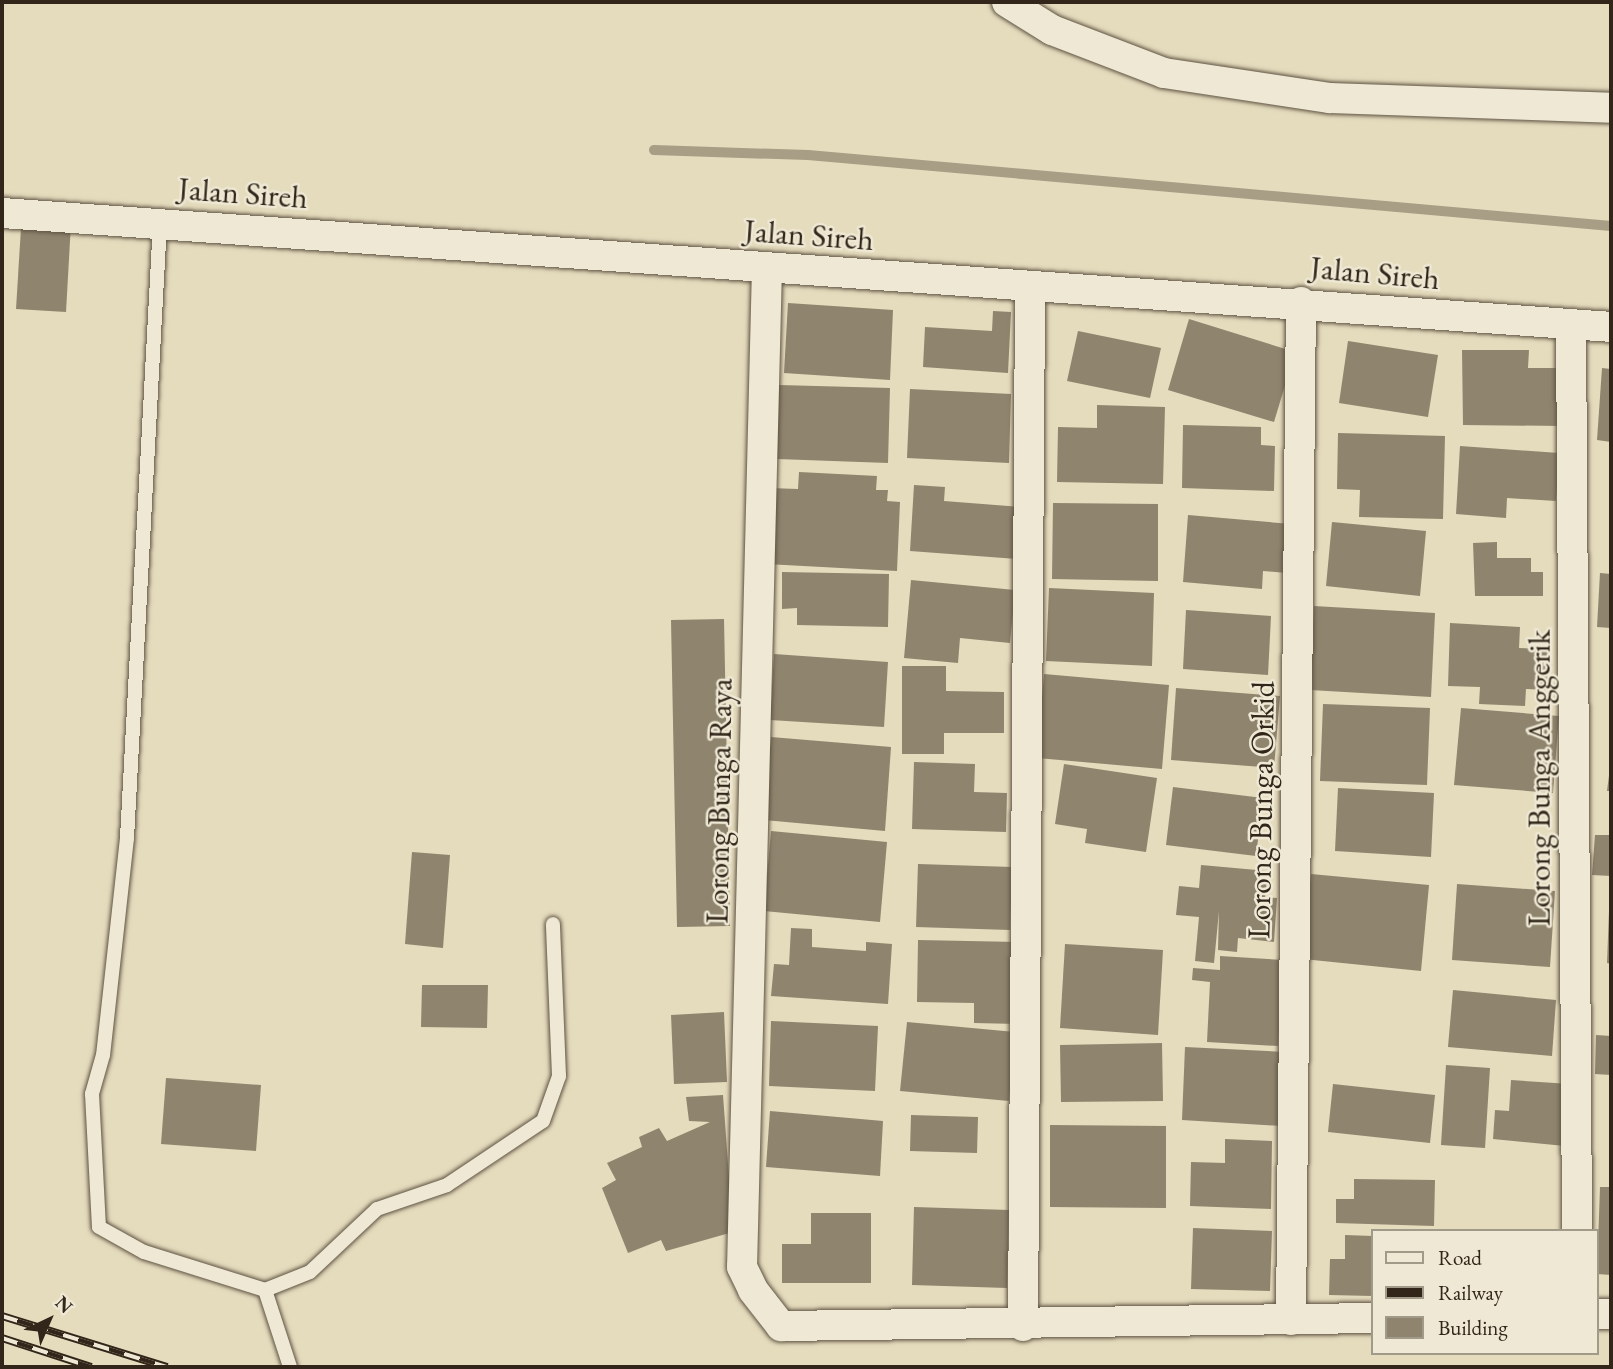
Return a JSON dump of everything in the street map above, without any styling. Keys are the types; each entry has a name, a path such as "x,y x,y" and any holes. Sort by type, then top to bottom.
{"street":[{"path":"1006,2 1052,30 1164,73 1330,99 1611,108"},
{"name":"Jalan Sireh","path":"2,213 1030,286 1301,302 1611,327"},
{"name":"Lorong Bunga Raya","path":"767,267 742,1267 781,1325 1023,1326"},
{"path":"1030,286 1023,1326 1372,1318"},
{"name":"Lorong Bunga Orkid","path":"1291,1320 1301,302"},
{"name":"Lorong Bunga Anggerik","path":"1571,324 1577,1229"}],"lane":[{"path":"160,223 127,838 103,1055 92,1094 99,1227 144,1252 265,1290 310,1272 377,1209 447,1185 542,1121 559,1076 553,924"},
{"path":"265,1290 290,1367"}],"building":[{"path":"71,223 66,312 16,309 21,228"},
{"path":"788,303 893,310 890,380 784,373"},
{"path":"993,311 1011,312 1008,373 923,367 925,327 992,331"},
{"path":"1189,319 1295,352 1274,422 1168,390"},
{"path":"1078,331 1161,348 1150,398 1067,381"},
{"path":"1348,341 1438,355 1428,417 1339,403"},
{"path":"1462,350 1529,350 1528,368 1560,368 1561,426 1463,425"},
{"path":"1602,368 1611,369 1611,442 1597,440"},
{"path":"779,385 890,388 888,463 777,459"},
{"path":"910,389 1011,394 1009,463 907,458"},
{"path":"1097,405 1165,407 1163,484 1057,482 1058,427 1097,428"},
{"path":"1183,425 1261,427 1261,445 1275,446 1274,491 1182,488"},
{"path":"1338,433 1445,436 1443,519 1359,517 1360,490 1337,489"},
{"path":"1460,446 1559,453 1556,501 1507,498 1506,518 1456,514"},
{"path":"799,472 877,476 876,490 888,490 887,501 900,502 897,571 766,564 769,488 798,489"},
{"path":"914,485 945,487 944,501 1021,507 1017,559 910,551"},
{"path":"1053,503 1158,504 1158,581 1052,579"},
{"path":"1188,515 1291,524 1287,573 1263,571 1262,589 1183,582"},
{"path":"1332,522 1426,531 1420,596 1326,586"},
{"path":"1497,542 1497,558 1531,558 1531,572 1543,572 1543,596 1475,596 1473,543"},
{"path":"782,572 889,574 888,627 797,625 797,608 782,609"},
{"path":"1600,573 1611,574 1611,628 1597,627"},
{"path":"911,580 1015,590 1010,643 960,638 958,663 904,658"},
{"path":"1049,588 1154,593 1152,666 1046,661"},
{"path":"1314,606 1435,613 1431,697 1310,690"},
{"path":"1186,610 1271,616 1268,675 1183,669"},
{"path":"724,619 730,926 677,927 671,620"},
{"path":"1450,623 1520,627 1519,648 1550,649 1549,690 1526,689 1525,706 1479,704 1480,687 1448,686"},
{"path":"774,654 888,662 884,727 770,720"},
{"path":"902,666 946,666 946,691 1004,692 1004,733 944,733 944,754 902,754"},
{"path":"1044,674 1169,685 1162,769 1037,758"},
{"path":"1176,688 1280,696 1274,768 1171,760"},
{"path":"1323,704 1430,708 1427,785 1320,781"},
{"path":"1461,708 1559,716 1553,793 1454,785"},
{"path":"771,737 891,747 885,831 764,820"},
{"path":"1611,760 1611,791 1607,791"},
{"path":"914,762 975,764 974,792 1007,793 1006,832 912,829"},
{"path":"1064,764 1157,778 1146,852 1085,843 1087,829 1055,824"},
{"path":"1173,787 1263,798 1256,856 1166,845"},
{"path":"1338,788 1434,793 1431,857 1335,851"},
{"path":"771,831 887,842 880,922 764,911"},
{"path":"1595,835 1611,835 1611,876 1592,875"},
{"path":"412,852 450,855 443,948 405,944"},
{"path":"918,864 1012,867 1010,930 916,927"},
{"path":"1201,865 1268,871 1265,897 1277,898 1274,942 1238,938 1237,952 1218,950 1219,911 1214,963 1195,961 1199,917 1176,915 1179,886 1199,888"},
{"path":"1311,874 1429,885 1421,971 1303,959"},
{"path":"1457,884 1555,891 1550,967 1452,960"},
{"path":"1611,911 1611,964 1607,963"},
{"path":"791,928 812,929 812,947 866,951 866,942 892,944 888,1004 771,996 774,964 789,965"},
{"path":"918,940 1019,942 1018,1024 974,1023 974,1003 917,1002"},
{"path":"1065,944 1163,950 1158,1035 1060,1028"},
{"path":"1220,956 1283,960 1278,1046 1207,1042 1210,982 1192,980 1193,968 1220,970"},
{"path":"422,985 488,985 487,1028 421,1027"},
{"path":"1453,990 1556,1000 1552,1056 1448,1047"},
{"path":"724,1012 727,1082 674,1084 671,1015"},
{"path":"771,1021 878,1026 875,1091 769,1086"},
{"path":"907,1022 1015,1032 1009,1101 900,1091"},
{"path":"1596,1035 1611,1036 1611,1075 1595,1074"},
{"path":"1162,1043 1163,1101 1061,1102 1060,1045"},
{"path":"1185,1047 1285,1052 1282,1126 1182,1120"},
{"path":"1446,1065 1490,1068 1485,1148 1441,1145"},
{"path":"166,1078 261,1085 256,1151 161,1144"},
{"path":"1511,1080 1570,1084 1565,1146 1493,1139 1495,1110 1509,1111"},
{"path":"1333,1084 1435,1095 1430,1143 1328,1132"},
{"path":"723,1095 733,1232 666,1251 661,1240 628,1253 602,1188 616,1180 607,1163 642,1147 639,1137 659,1128 667,1141 710,1122 689,1121 686,1097"},
{"path":"770,1111 883,1121 880,1176 766,1167"},
{"path":"911,1115 978,1117 977,1153 910,1151"},
{"path":"1050,1125 1166,1126 1166,1208 1050,1207"},
{"path":"1225,1139 1272,1141 1271,1209 1190,1206 1191,1162 1225,1163"},
{"path":"1354,1179 1435,1180 1434,1226 1336,1223 1336,1199 1354,1199"},
{"path":"1600,1187 1611,1187 1611,1275 1599,1274"},
{"path":"914,1207 1009,1210 1007,1288 912,1285"},
{"path":"811,1213 871,1213 871,1283 782,1283 782,1244 811,1244"},
{"path":"1193,1228 1272,1231 1270,1291 1191,1289"},
{"path":"1345,1235 1372,1236 1372,1296 1329,1295 1330,1259 1345,1259"}],"waterway":[{"path":"654,150 808,155 1611,226"}],"railway":[{"path":"2,1316 167,1367"},
{"path":"2,1338 91,1367"}]}
